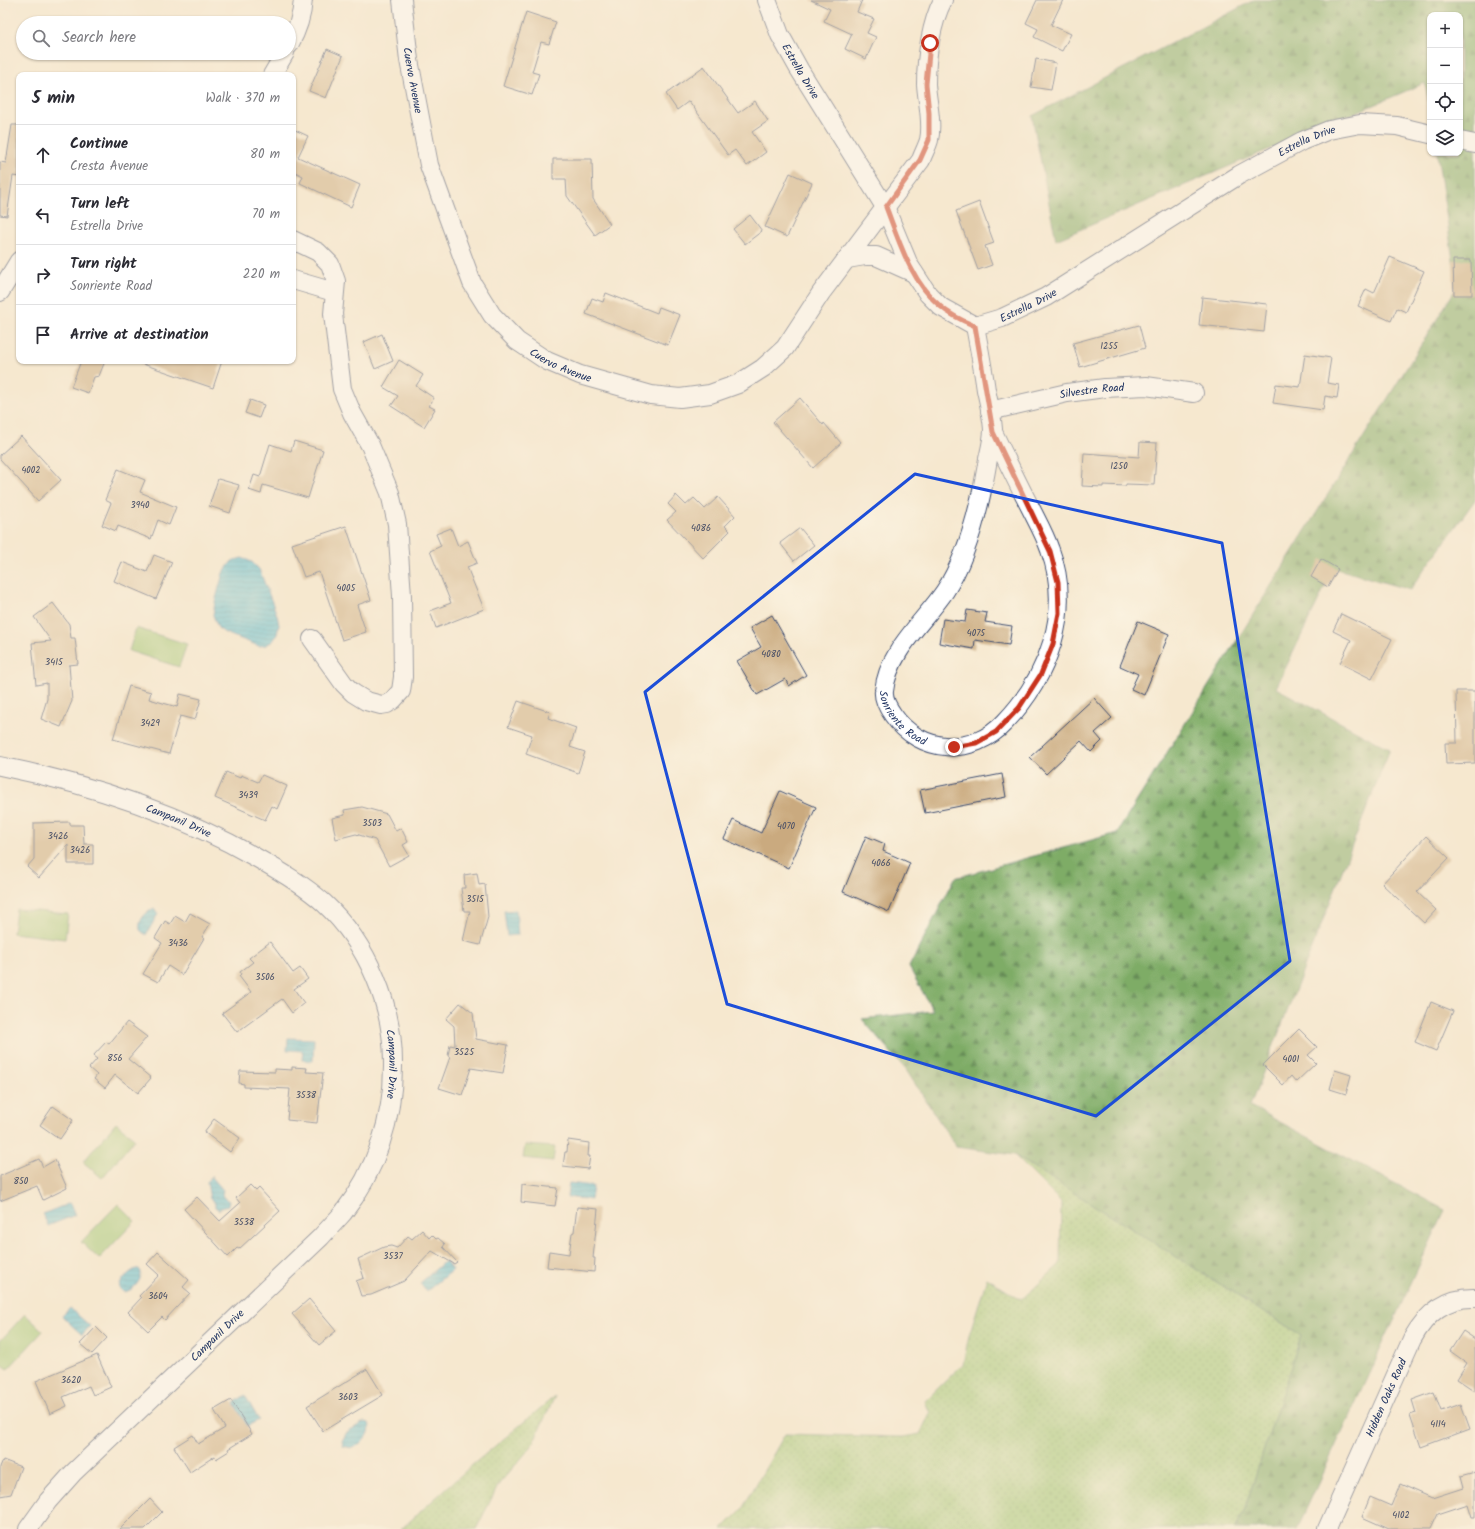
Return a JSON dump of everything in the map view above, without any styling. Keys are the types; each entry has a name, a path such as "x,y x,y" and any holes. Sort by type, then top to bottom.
{"street":[{"path":"296,31 303,10 303,0"},
{"name":"Cuervo Avenue","path":"402,0 409,60 429,165 472,283 492,315 517,341 546,361 580,375 651,395 680,398 710,394 738,384 763,368 785,348 821,293 920,160 929,140 929,113 926,84 930,43 934,23 943,0"},
{"name":"Estrella Drive","path":"766,0 780,35 799,69 886,207 909,265 914,273 928,294 940,307 975,326 1002,318 1046,297 1239,175 1309,138 1329,130 1360,124 1397,126 1427,133"},
{"path":"274,72 280,60"},
{"path":"1463,142 1475,144"},
{"path":"296,241 318,252 330,264 336,281 334,292 334,321 342,389 352,413 370,445 390,493 397,524 402,596 403,677 401,690 393,700 387,704 366,701 353,693 344,684 312,639"},
{"path":"847,259 876,256 914,273"},
{"path":"0,292 16,266"},
{"path":"296,281 334,292"},
{"name":"Sonriente Road","path":"975,326 993,432 1050,551 1058,582 1059,613 1053,644 1041,674 1019,708 996,732 976,743 954,747 939,746 918,738 900,725 887,706 884,693 889,670 900,649 940,598 955,576 983,490 993,432"},
{"name":"Silvestre Road","path":"990,411 1067,393 1105,388 1146,386 1194,393"},
{"name":"Campanil Drive","path":"0,766 35,773 135,803 194,826 272,866 308,889 340,920 354,937 369,963 383,999 389,1022 393,1053 393,1084 390,1108 382,1141 373,1164 361,1186 343,1213 321,1237 72,1473 48,1501 28,1529"},
{"name":"Hidden Oaks Road","path":"1326,1529 1412,1339 1420,1325 1430,1314 1441,1306 1454,1301 1475,1298"}],"highlighted area":[{"path":"915,474 1222,543 1290,961 1096,1116 727,1004 645,692"}],"green space":[{"path":"1254,0 1475,0 1475,500 1410,590 1334,568 1276,688 1390,749 1250,1106 1445,1210 1297,1529 1235,1529 1244,1511 1301,1335 1014,1155 956,1147 906,1070 862,1019 933,1011 909,967 955,878 1117,833 1457,287 1437,156 1463,156 1463,12 1427,12 1427,94 1425,83 1056,240 1032,116"},
{"path":"136,628 187,644 179,667 129,651"},
{"path":"16,909 68,914 65,939 13,933"},
{"path":"116,1123 135,1139 102,1178 83,1162"},
{"path":"525,1145 555,1147 553,1161 523,1158"},
{"path":"1014,1155 1301,1335 1244,1511 1235,1529 722,1529 742,1509 785,1434 903,1437 920,1434 930,1413 925,1401 963,1364 969,1335 987,1278 1021,1300 1060,1264 1061,1202"},
{"path":"118,1204 135,1221 99,1259 81,1242"},
{"path":"25,1314 43,1331 8,1369 0,1363 0,1341"},
{"path":"555,1396 531,1447 499,1484 476,1529 401,1529 471,1466"}],"water":[{"path":"242,558 252,562 259,569 277,615 279,625 277,634 273,641 266,645 259,646 225,633 218,628 213,615 223,573 232,561"},
{"path":"154,908 158,914 146,935 140,930 140,923 145,915"},
{"path":"516,910 518,935 507,936 504,911"},
{"path":"288,1038 314,1039 313,1061 302,1060 303,1051 287,1050"},
{"path":"211,1176 223,1190 222,1195 224,1198 229,1201 228,1206 219,1210 215,1207 215,1203 210,1199 207,1182"},
{"path":"569,1183 593,1186 591,1200 567,1197"},
{"path":"70,1203 75,1215 48,1226 43,1214"},
{"path":"445,1261 452,1270 427,1291 420,1283"},
{"path":"136,1269 139,1269 141,1272 140,1279 133,1288 123,1292 119,1288 121,1282 128,1274"},
{"path":"70,1308 90,1326 82,1335 62,1316"},
{"path":"245,1395 259,1420 247,1426 234,1403"},
{"path":"364,1422 369,1423 370,1427 366,1438 352,1448 343,1446 342,1441 347,1432"}],"building":[{"path":"811,0 862,0 857,12 874,19 867,33 876,37 866,59 845,49 852,34 824,21 830,9"},
{"path":"1037,0 1063,0 1051,25 1071,34 1062,51 1034,37 1038,29 1026,23"},
{"path":"526,12 556,22 549,44 541,42 532,72 539,74 532,95 503,86"},
{"path":"327,49 343,56 326,98 309,91"},
{"path":"1036,59 1056,63 1051,90 1031,87"},
{"path":"704,66 738,113 755,101 768,121 752,132 766,152 747,166 735,150 728,155 689,101 677,110 666,94"},
{"path":"12,125 16,125 16,176 13,176 7,216 0,215 0,162 6,163"},
{"path":"296,130 308,136 298,157 360,185 351,207 300,183 303,176 296,172"},
{"path":"553,159 592,159 593,199 610,224 595,235 567,196 566,179 553,179"},
{"path":"790,173 812,183 787,237 765,227"},
{"path":"979,202 994,243 985,246 992,265 978,270 956,211"},
{"path":"750,215 762,231 745,244 733,229"},
{"path":"1390,257 1424,271 1406,312 1397,308 1391,321 1358,306 1366,289 1374,293"},
{"path":"1453,260 1471,260 1472,295 1454,295"},
{"path":"606,293 657,313 659,307 680,315 668,345 586,314 592,298 603,302"},
{"path":"1202,297 1267,304 1264,332 1199,325"},
{"path":"1139,325 1145,348 1080,367 1073,343"},
{"path":"382,334 393,361 375,369 364,342"},
{"path":"1305,354 1331,358 1327,383 1339,385 1337,398 1325,396 1323,410 1273,403 1276,384 1300,387"},
{"path":"399,360 423,375 416,386 434,398 429,406 435,409 424,427 391,406 398,396 383,387"},
{"path":"80,364 104,364 99,376 94,377 88,393 71,387"},
{"path":"143,364 221,364 213,388"},
{"path":"800,398 841,443 813,468 773,422"},
{"path":"250,400 264,405 259,418 245,413"},
{"path":"21,436 61,480 38,501 0,459 0,455"},
{"path":"294,441 323,450 308,498 263,485 261,494 249,490 254,475 260,477 270,444 291,451"},
{"path":"1140,442 1157,443 1154,485 1126,484 1126,486 1082,486 1084,453 1139,457"},
{"path":"118,469 145,480 140,492 176,507 169,525 158,520 151,539 118,526 116,531 102,525 111,503 105,500"},
{"path":"218,479 239,485 230,513 209,506"},
{"path":"676,495 686,505 694,498 705,509 718,497 735,516 725,526 730,531 703,558 667,520 676,512 668,504"},
{"path":"346,526 371,600 357,605 366,632 342,640 319,572 304,577 292,544"},
{"path":"451,528 458,546 468,541 477,563 467,567 484,609 436,628 430,611 451,603 430,551 441,546 436,534"},
{"path":"800,528 814,545 794,561 780,543"},
{"path":"154,555 172,562 156,599 114,581 122,562 147,572"},
{"path":"1321,559 1338,569 1328,587 1311,577"},
{"path":"53,603 69,624 71,638 75,638 78,664 69,665 72,701 61,727 41,719 47,699 47,683 36,685 32,643 51,641 34,617"},
{"path":"967,610 987,613 985,622 1012,626 1009,645 975,640 974,649 939,643 943,619 965,622"},
{"path":"1341,614 1392,639 1372,679 1340,663 1351,640 1333,631"},
{"path":"772,615 806,675 789,686 785,679 757,695 737,661 761,647 750,628"},
{"path":"1138,621 1169,634 1144,695 1131,689 1138,674 1120,666"},
{"path":"129,686 151,692 149,699 177,707 180,694 201,699 195,720 180,716 169,754 113,739"},
{"path":"1456,691 1475,691 1475,763 1446,764 1445,743 1457,743"},
{"path":"1094,698 1112,718 1095,733 1102,741 1091,752 1081,741 1046,774 1030,757"},
{"path":"518,701 550,712 548,718 576,728 570,747 585,752 578,773 526,754 532,735 508,727"},
{"path":"226,772 240,778 241,775 258,782 262,775 287,786 277,809 272,806 265,820 215,798"},
{"path":"1002,774 1006,797 925,813 920,790"},
{"path":"780,791 816,807 789,868 724,839 733,820 761,833"},
{"path":"362,807 387,814 396,831 401,828 408,842 403,845 409,855 389,866 375,840 356,834 336,839 332,818 345,815 344,810"},
{"path":"70,822 70,825 83,825 84,844 93,844 93,864 68,864 68,845 39,878 27,867 34,859 34,823"},
{"path":"866,836 885,844 883,851 910,863 889,912 843,892"},
{"path":"1426,836 1449,858 1417,892 1436,910 1424,923 1382,884"},
{"path":"477,873 479,885 485,884 488,917 480,945 463,941 470,911 464,911 461,888 465,888 464,875"},
{"path":"190,913 210,924 202,937 204,938 182,975 168,966 158,982 143,974 162,943 155,938 165,921 170,924 175,916 185,922"},
{"path":"270,942 293,973 300,968 308,979 294,989 304,1003 292,1013 282,999 237,1032 222,1013 251,992 239,976 241,974 240,972 253,962 249,958"},
{"path":"1431,1002 1453,1011 1436,1051 1415,1042"},
{"path":"460,1003 473,1013 476,1039 508,1045 503,1073 471,1068 462,1095 439,1088 450,1057 448,1056 450,1045 455,1046 454,1026 446,1019"},
{"path":"127,1022 147,1037 128,1059 151,1078 138,1093 115,1075 105,1088 94,1079 97,1075 89,1068 97,1059 93,1056 106,1042 109,1044"},
{"path":"1299,1029 1317,1047 1308,1055 1316,1063 1296,1082 1291,1076 1283,1085 1263,1065"},
{"path":"292,1067 307,1068 306,1072 323,1073 317,1123 287,1120 290,1089 244,1087 244,1084 239,1083 240,1071 275,1072 275,1069 292,1070"},
{"path":"1335,1070 1351,1075 1346,1094 1330,1089"},
{"path":"53,1106 73,1120 60,1139 40,1125"},
{"path":"214,1119 240,1138 230,1152 204,1132"},
{"path":"568,1140 589,1143 588,1156 590,1156 588,1169 563,1166 565,1152 567,1152"},
{"path":"39,1159 43,1167 55,1160 67,1188 43,1200 37,1186 0,1201 0,1176"},
{"path":"522,1184 558,1188 555,1206 521,1202"},
{"path":"250,1185 256,1191 259,1188 280,1211 239,1249 237,1248 228,1257 184,1209 197,1197 220,1221 240,1203 236,1198"},
{"path":"577,1207 598,1209 593,1258 595,1258 594,1272 547,1267 549,1251 569,1254 572,1233 574,1232"},
{"path":"422,1230 429,1238 432,1235 445,1244 443,1247 457,1262 454,1264 432,1251 404,1281 371,1295 361,1296 356,1281 364,1278 358,1259 384,1247 391,1246 397,1248 408,1236 412,1239"},
{"path":"158,1252 189,1280 183,1287 190,1293 165,1320 162,1317 148,1331 128,1312 141,1298 139,1296 159,1275 147,1264"},
{"path":"309,1299 336,1331 319,1345 292,1314"},
{"path":"96,1327 107,1338 92,1354 80,1344"},
{"path":"1463,1331 1475,1339 1475,1391 1457,1379 1467,1363 1450,1351"},
{"path":"97,1355 111,1387 93,1395 89,1386 63,1397 67,1406 50,1414 36,1381"},
{"path":"367,1369 383,1395 323,1431 307,1406"},
{"path":"1434,1392 1441,1411 1461,1404 1470,1429 1421,1447 1410,1415 1416,1413 1412,1400"},
{"path":"231,1400 252,1434 228,1449 229,1451 216,1459 215,1456 190,1472 174,1447 193,1435 198,1444 225,1428 214,1410"},
{"path":"3,1460 21,1467 11,1494 0,1496 0,1467"},
{"path":"1475,1473 1475,1517 1472,1517 1468,1504 1438,1514 1431,1529 1389,1529 1362,1517 1370,1497 1391,1506 1400,1484 1432,1498 1463,1488 1460,1477"},
{"path":"150,1499 162,1512 145,1529 120,1529"}],"route":[{"path":"930,43 926,84 929,113 929,140 920,160 886,207 909,265 928,294 940,307 975,326 993,432 1040,527 1050,551 1058,582 1059,613 1053,644 1041,674 1019,708 996,732 976,743 954,747"}]}
